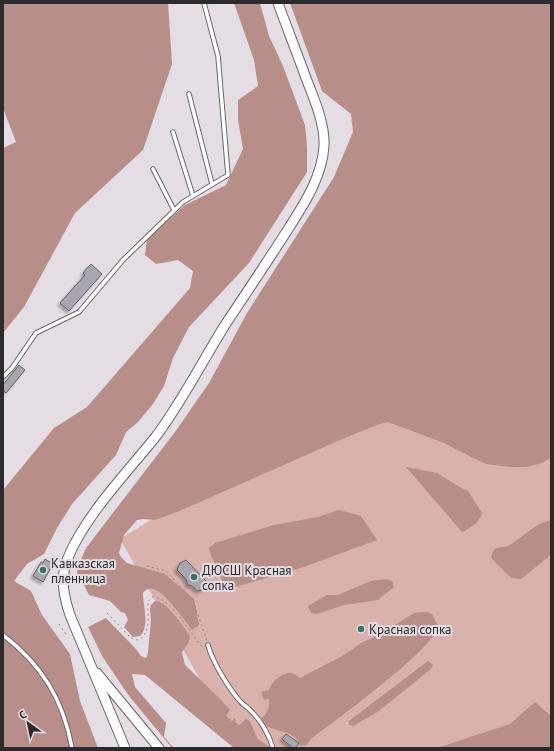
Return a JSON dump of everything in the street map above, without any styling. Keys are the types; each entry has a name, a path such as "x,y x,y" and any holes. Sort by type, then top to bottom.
{"street":[{"path":"125,748 87,658 64,598 64,571 73,547 104,500 157,435 179,402 225,326 308,197 318,173 324,145 321,120 278,3"},
{"path":"87,658 106,685 159,748"}],"lane":[{"path":"3,377 12,368 36,333 79,312 123,260 174,210 183,202 228,175 218,56 204,3"},
{"path":"189,94 212,184"},
{"path":"173,132 193,196"},
{"path":"153,169 174,210"},
{"path":"3,635 19,648 45,677 63,714 72,748"},
{"path":"208,645 220,671 236,696 252,711 261,724 273,748"}],"path":[{"path":"107,612 132,639 138,640 144,636 147,631 148,602 152,597 157,597 164,601 176,614 202,647 205,648 208,645 193,600 166,571 147,566"},
{"path":"59,624 67,636"}],"shaded area":[{"path":"3,3 168,3 172,64 143,150 75,213 24,307 3,333 3,148 16,142 3,108"},
{"path":"234,3 260,3 269,36 283,66 305,125 307,172 249,263 189,327 173,358 164,386 153,404 138,422 126,432 116,455 72,504 57,528 44,554 27,564 14,581 31,591 42,615 70,654 80,701 98,748 3,748 3,490 54,428 87,407 190,288 193,271 178,260 156,264 145,255 147,239 185,205 226,185 243,149 238,120 238,100 258,86 254,60"},
{"path":"290,3 551,3 551,458 542,463 526,467 486,464 444,443 388,422 354,434 177,512 155,520 137,520 124,535 119,553 121,557 127,563 165,574 194,599 199,625 192,630 163,595 155,590 149,589 143,593 145,627 140,636 133,637 124,627 128,620 125,613 121,612 110,601 89,595 84,585 78,580 77,572 79,564 86,548 175,432 209,383 247,313 334,177 353,132 351,114 322,91"},
{"name":"Красная сопка","path":"346,399 551,443 551,738 526,748 268,748 222,718 120,539"},
{"path":"406,467 437,473 468,491 482,513 477,522 472,527 462,532"},
{"path":"339,510 361,516 377,540 301,568 232,588 225,587 209,548 215,543 274,525 318,517"},
{"path":"551,520 551,555 521,579 511,578 491,558 495,549 508,546 534,527"},
{"path":"386,579 392,581 394,587 378,600 344,605 317,614 311,613 308,606 327,595 338,595 371,581"},
{"path":"155,601 169,609 190,636 189,642 182,652 185,665 230,710 226,716 232,721 235,718 239,725 246,719 250,721 257,738 271,748 234,748 145,675 132,674 135,687 166,723 164,737 174,748 172,748 129,696 102,656 88,627 106,618 141,656 145,658 147,657 148,652 151,620 150,609 151,605"},
{"path":"427,612 432,614 438,626 433,636 420,651 360,702 311,739 307,745 300,746 293,736 268,727 263,723 261,718 268,710 269,699 264,700 261,692 269,690 278,678 284,674 291,673 300,678 344,655 361,643 379,635 414,613"},
{"path":"428,661 433,665 431,669 379,711 353,726 349,725 349,721"},
{"path":"535,702 551,716 551,748 437,748 510,724"}],"building":[{"path":"91,264 102,274 69,311 60,303 85,275 83,273"},
{"path":"19,365 25,370 6,393 3,390 3,385"},
{"name":"Кавказская пленница","path":"45,559 53,564 43,582 33,576 41,562 43,563"},
{"name":"ДЮСШ Красная сопка","path":"186,560 207,582 204,589 198,591 192,586 188,585 186,579 177,570 180,563"},
{"path":"286,734 299,743 295,748 282,739"}],"place":[{"name":"Кавказская пленница","path":"43,570"},
{"name":"ДЮСШ Красная сопка","path":"194,577"},
{"name":"Красная сопка","path":"361,629"}]}
